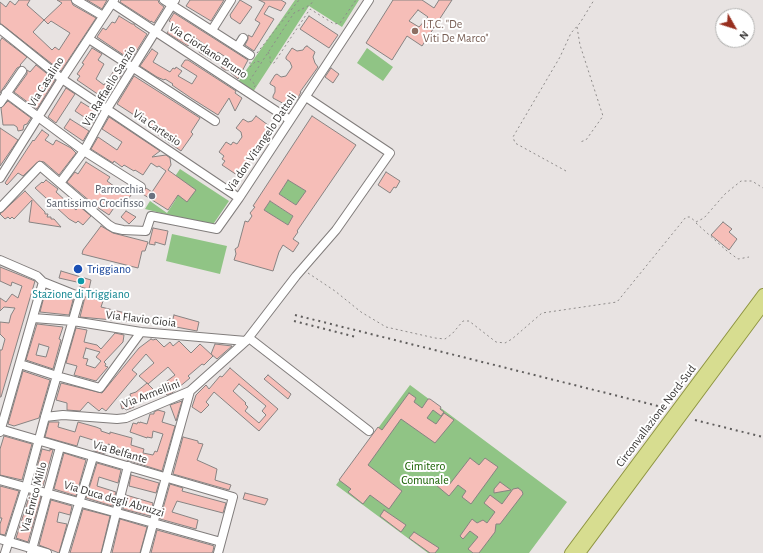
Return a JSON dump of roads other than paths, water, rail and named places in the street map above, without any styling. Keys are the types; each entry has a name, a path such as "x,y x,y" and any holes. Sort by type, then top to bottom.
{"main road":[{"name":"Circonvallazione Nord-Sud","path":"570,553 763,294"},
{"name":"Circonvallazione Nord-Sud","path":"580,553 763,306"}],"street":[{"path":"76,0 103,16"},
{"path":"164,0 174,2 212,30 250,55"},
{"path":"212,30 231,0"},
{"name":"Via don Vitangelo Dattoli","path":"60,183 109,225 123,230 146,232 152,216 217,229 369,0"},
{"name":"Via Casalino","path":"1,174 113,2"},
{"name":"Via Giordano Bruno","path":"113,2 290,120"},
{"name":"Via Raffaello Sanzio","path":"60,183 84,151 107,109 174,2"},
{"name":"Via Cartesio","path":"0,30 62,79 239,198"},
{"path":"89,38 214,121"},
{"path":"238,46 243,38"},
{"path":"0,103 22,71"},
{"path":"6,93 84,151 141,187"},
{"name":"Via Armellini","path":"44,418 63,415 117,419 126,418 190,391 248,339 296,276 336,230 390,153 306,97"},
{"path":"0,208 40,166 60,183"},
{"path":"0,260 37,276 43,282 78,296 79,299 44,418 26,487 5,553"},
{"path":"0,430 43,282"},
{"name":"Via Flavio Gioia","path":"33,318 72,321 141,332 248,339"},
{"path":"20,364 100,388 141,332"},
{"path":"248,339 369,431"},
{"path":"145,553 190,391"},
{"name":"Via Belfante","path":"0,430 233,497 221,542"},
{"name":"Via Enrico Millo","path":"32,551 60,447"},
{"path":"64,553 78,501 93,457"},
{"path":"106,553 128,466"},
{"name":"Via Duca degli Abruzzi","path":"0,480 221,542"},
{"path":"0,539 32,551 47,553"},
{"path":"218,553 221,542"}],"railway":[{"path":"295,315 666,408"},
{"path":"294,321 356,337"},
{"path":"695,420 763,437"}],"place":[{"name":"I.T.C. \"De Viti De Marco\"","path":"415,31"},
{"name":"Parrocchia Santissimo Crocifisso","path":"152,196"},
{"name":"Triggiano","path":"78,269"},
{"name":"Stazione di Triggiano","path":"81,281"}],"park label":[{"name":"Cimitero Comunale","path":"425,473"}]}
